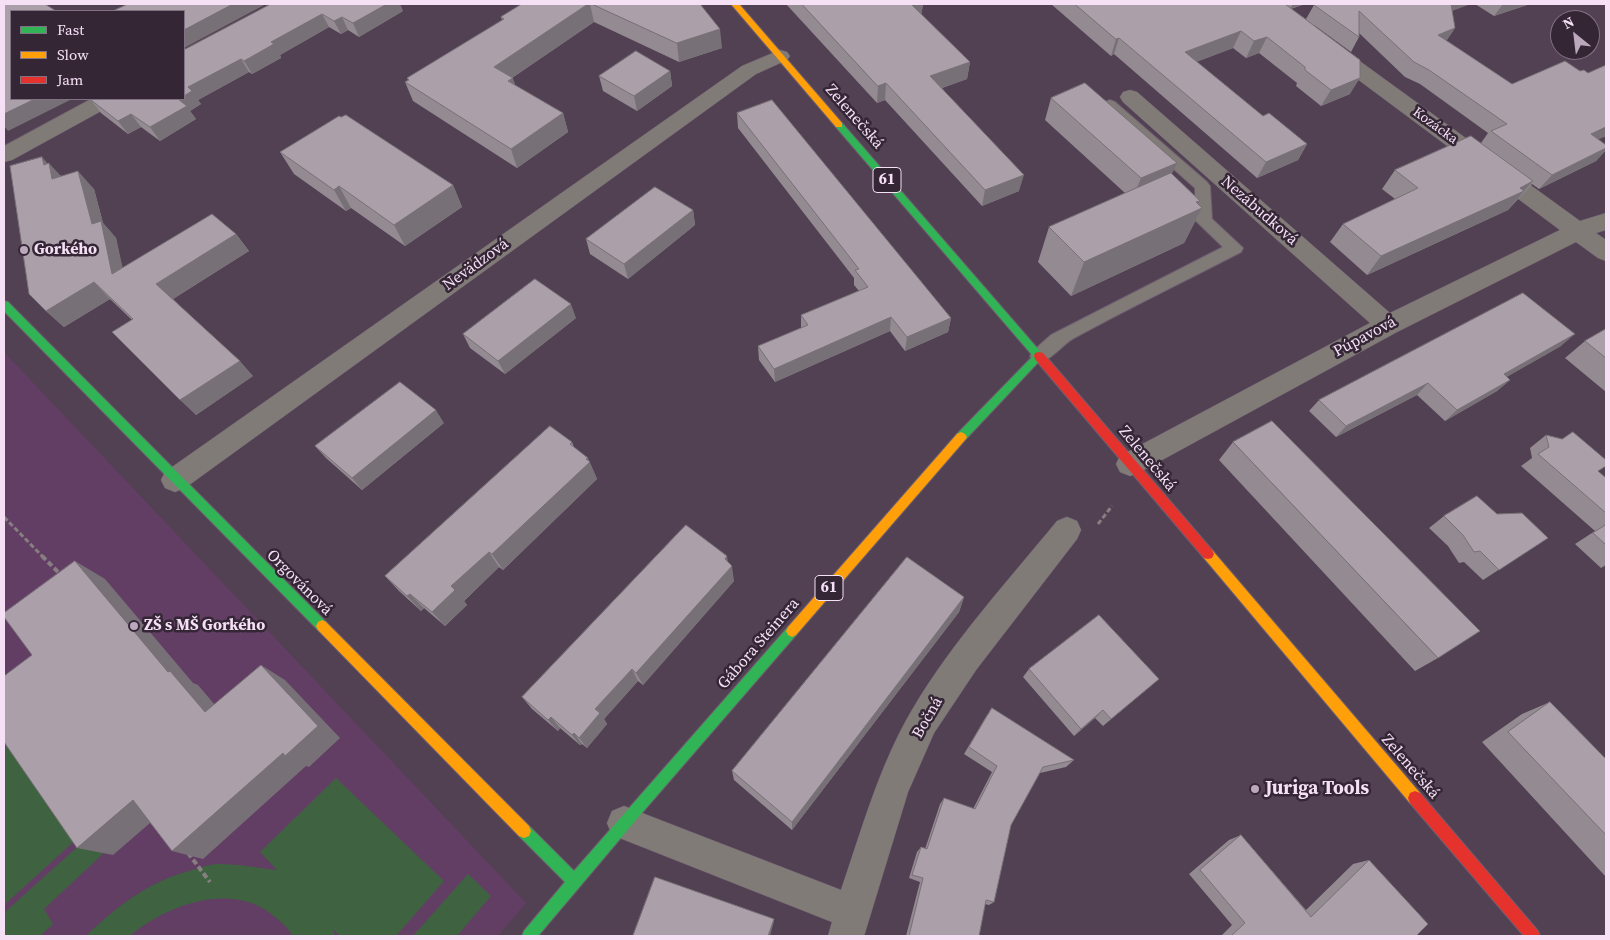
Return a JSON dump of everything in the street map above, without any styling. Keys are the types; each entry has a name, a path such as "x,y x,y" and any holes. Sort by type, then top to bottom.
{"street":[{"name":"Zelenečská","path":"736,4 1039,356 1521,932"},
{"name":"Kozácka","path":"1269,4 1606,252"},
{"path":"1288,18 1311,10"},
{"name":"Nevädzová","path":"175,480 749,70 780,56"},
{"path":"4,155 105,100"},
{"name":"Nezábudková","path":"1120,101 1388,325"},
{"name":"Púpavová","path":"1130,464 1388,325 1577,231 1606,221"},
{"name":"Orgovánová","path":"4,305 175,480 574,881"},
{"name":"Gábora Steinera","path":"528,936 624,823 990,405 1039,356"},
{"name":"Bočná","path":"849,924 892,788 923,722 965,659 1067,530"},
{"path":"624,823 849,924"}],"lane":[{"path":"1039,356 1067,334 1235,248 1204,221 1202,186 1120,101"}],"path":[{"path":"4,516 65,578"},
{"path":"182,845 210,882"}],"shaded area":[{"name":"ZŠ s MŠ Gorkého","path":"4,352 526,903 498,936 4,936"}],"green space":[{"path":"23,731 91,826 4,905 4,746"},
{"path":"336,778 444,881 396,936 340,936 333,929 335,936 292,936 283,924 258,906 240,900 220,899 200,901 181,907 162,915 130,936 86,936 133,897 174,876 215,864 277,870 260,852"},
{"path":"95,831 108,849 44,909 53,924 40,936 4,936 4,913"},
{"path":"468,874 491,896 457,936 413,936"}],"building":[{"path":"4,4 45,4 54,10 10,10 10,100 33,100 4,114"},
{"path":"128,4 233,4 185,29 185,10 115,10"},
{"path":"271,4 387,4 353,23 342,17 334,21 322,14 271,42 274,44 244,61 241,59 188,87 192,91 185,95 185,49"},
{"path":"522,4 588,4 494,67 513,78 508,81 563,113 511,149 405,82 409,80 407,78 504,19 501,17"},
{"path":"592,4 700,4 720,29 677,43"},
{"path":"802,4 917,4 912,5 970,62 930,76 1024,175 985,190 886,83 878,86"},
{"path":"1075,4 1285,4 1360,60 1360,78 1331,90 1267,37 1254,41 1241,31 1185,52 1263,116 1269,113 1307,144 1266,162 1119,38 1116,39"},
{"path":"1451,4 1455,28 1438,35 1512,84 1565,61 1580,71 1584,70 1588,73 1606,65 1606,127 1591,134 1606,145 1606,148 1552,175 1491,131 1507,124 1429,70 1414,62 1359,11 1359,37 1314,5"},
{"path":"636,51 670,71 634,96 599,76"},
{"path":"1085,83 1177,163 1141,178 1051,98"},
{"path":"91,100 179,100 187,106 150,127 131,114 118,121"},
{"path":"772,100 951,318 907,337 891,317 774,369 758,346 808,325 801,315 868,287 855,270 859,269 737,113"},
{"path":"346,115 453,185 394,225 339,186 334,190 280,152 339,116"},
{"path":"1471,136 1533,181 1520,188 1524,191 1381,256 1343,224 1418,188 1395,170"},
{"path":"42,157 44,165 49,163 52,179 78,171 92,224 101,221 112,274 212,214 236,234 156,284 240,361 180,400 112,332 133,319 94,282 46,311 29,294 10,166"},
{"path":"1171,173 1200,201 1196,202 1202,208 1084,262 1049,227"},
{"path":"655,187 693,210 624,264 586,239"},
{"path":"535,279 571,304 498,361 463,334"},
{"path":"1523,293 1575,334 1504,374 1510,380 1457,410 1428,383 1346,426 1319,400"},
{"path":"1606,329 1606,358 1585,341"},
{"path":"400,382 436,410 352,478 315,446"},
{"path":"1272,421 1480,631 1438,658 1233,442"},
{"path":"550,426 572,442 570,444 588,458 586,459 590,462 492,554 489,552 451,586 455,590 432,612 410,594 407,596 385,576"},
{"path":"1573,432 1606,460 1606,466 1598,471 1606,478 1606,513 1538,454 1549,447 1546,435 1562,439"},
{"path":"1477,496 1497,514 1522,513 1548,538 1499,570 1480,551 1474,552 1463,535 1444,516"},
{"path":"686,525 727,556 725,559 732,566 636,673 632,669 595,709 600,713 579,738 574,733 572,735 551,717 548,720 522,697"},
{"path":"1606,525 1606,545 1593,533"},
{"path":"907,557 964,597 792,822 732,771"},
{"path":"75,561 168,672 170,671 205,712 261,665 318,726 285,756 283,753 172,851 133,800 77,848 4,742 4,676 32,655 4,617 4,613"},
{"path":"1099,615 1159,679 1111,719 1103,710 1081,729 1029,669"},
{"path":"1550,702 1606,759 1606,835 1508,732"},
{"path":"992,708 1074,760 1043,767 1011,825 994,902 986,900 979,936 909,936 923,878 912,875 921,847 927,849 944,798 975,809 997,766 969,747"},
{"path":"1241,835 1311,917 1369,860 1428,924 1416,936 1231,936 1245,923 1200,870"},
{"path":"655,877 774,919 768,936 633,936"}],"traffic: fast":[{"path":"839,125 1039,356 961,437"},
{"path":"4,305 322,626"},
{"path":"529,936 636,809 792,631"},
{"path":"524,831 574,881"}],"traffic: slow":[{"path":"735,4 839,125"},
{"path":"792,631 961,437"},
{"path":"1208,554 1415,798"},
{"path":"322,626 524,831"}],"traffic: jam":[{"path":"1039,356 1208,554"},
{"path":"1415,798 1533,936"}],"place":[{"name":"Gorkého","path":"24,250"},
{"name":"ZŠ s MŠ Gorkého","path":"134,626"},
{"name":"Juriga Tools","path":"1255,789"}]}
